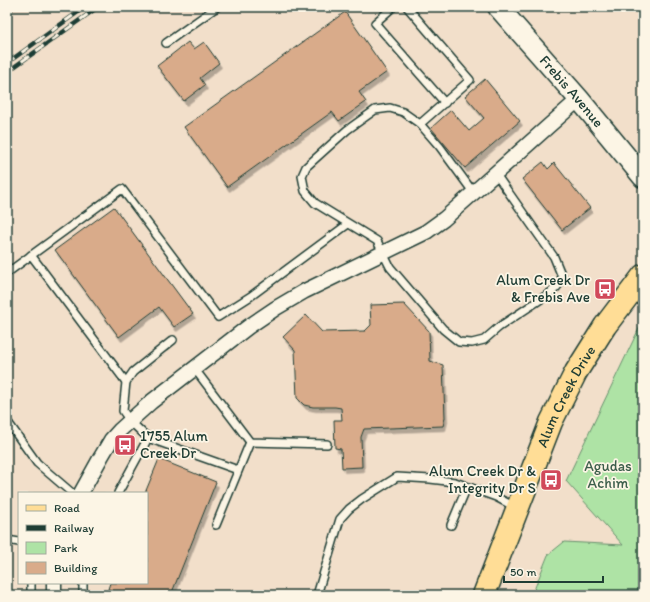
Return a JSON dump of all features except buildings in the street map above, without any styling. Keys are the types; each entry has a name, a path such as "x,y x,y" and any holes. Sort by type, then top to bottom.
{"main road":[{"name":"Frebis Avenue","path":"498,7 580,99 643,177"},
{"name":"Alum Creek Drive","path":"484,595 543,440 576,372 605,326 643,276"}],"street":[{"path":"82,492 111,440 130,421 194,368 276,308 305,291 426,232 444,219 580,99"},
{"path":"54,584 54,595"}],"lane":[{"path":"166,43 217,7"},
{"path":"394,7 375,23 444,103"},
{"path":"407,7 470,80 420,124"},
{"path":"474,192 440,147 420,124 403,112 390,108 375,110 347,130 306,166 302,176 305,191 315,203 377,241 390,267 443,329 459,342 472,343 484,340 499,327 556,288 562,280 554,258 495,173"},
{"path":"7,273 122,189 218,317 251,296 348,224"},
{"path":"31,256 126,382"},
{"path":"173,340 133,372 126,382 122,411 148,438 238,470"},
{"path":"194,368 250,442"},
{"path":"7,421 38,463 71,492"},
{"path":"119,492 148,438"},
{"path":"250,442 327,444"},
{"path":"216,525 250,442"},
{"path":"317,595 340,519 349,509 362,499 397,477 430,478 455,482 496,497 517,508"},
{"path":"451,525 467,486"},
{"path":"7,540 18,542"},
{"path":"31,584 31,595"},
{"path":"82,595 83,584"}],"shaded area":[{"path":"7,7 643,7 643,320 567,481 623,545 548,555 532,595 7,595"}],"green space":[{"name":"Agudas Achim","path":"643,320 643,595 532,595 548,555 564,542 623,545 566,481"}],"railway":[{"path":"7,63 85,7"},
{"path":"7,72 98,7"}],"place":[{"name":"Alum Creek Dr & Frebis Ave","path":"605,289"},
{"name":"1755 Alum Creek Dr","path":"125,445"},
{"name":"Alum Creek Dr & Integrity Dr S","path":"551,480"}]}
